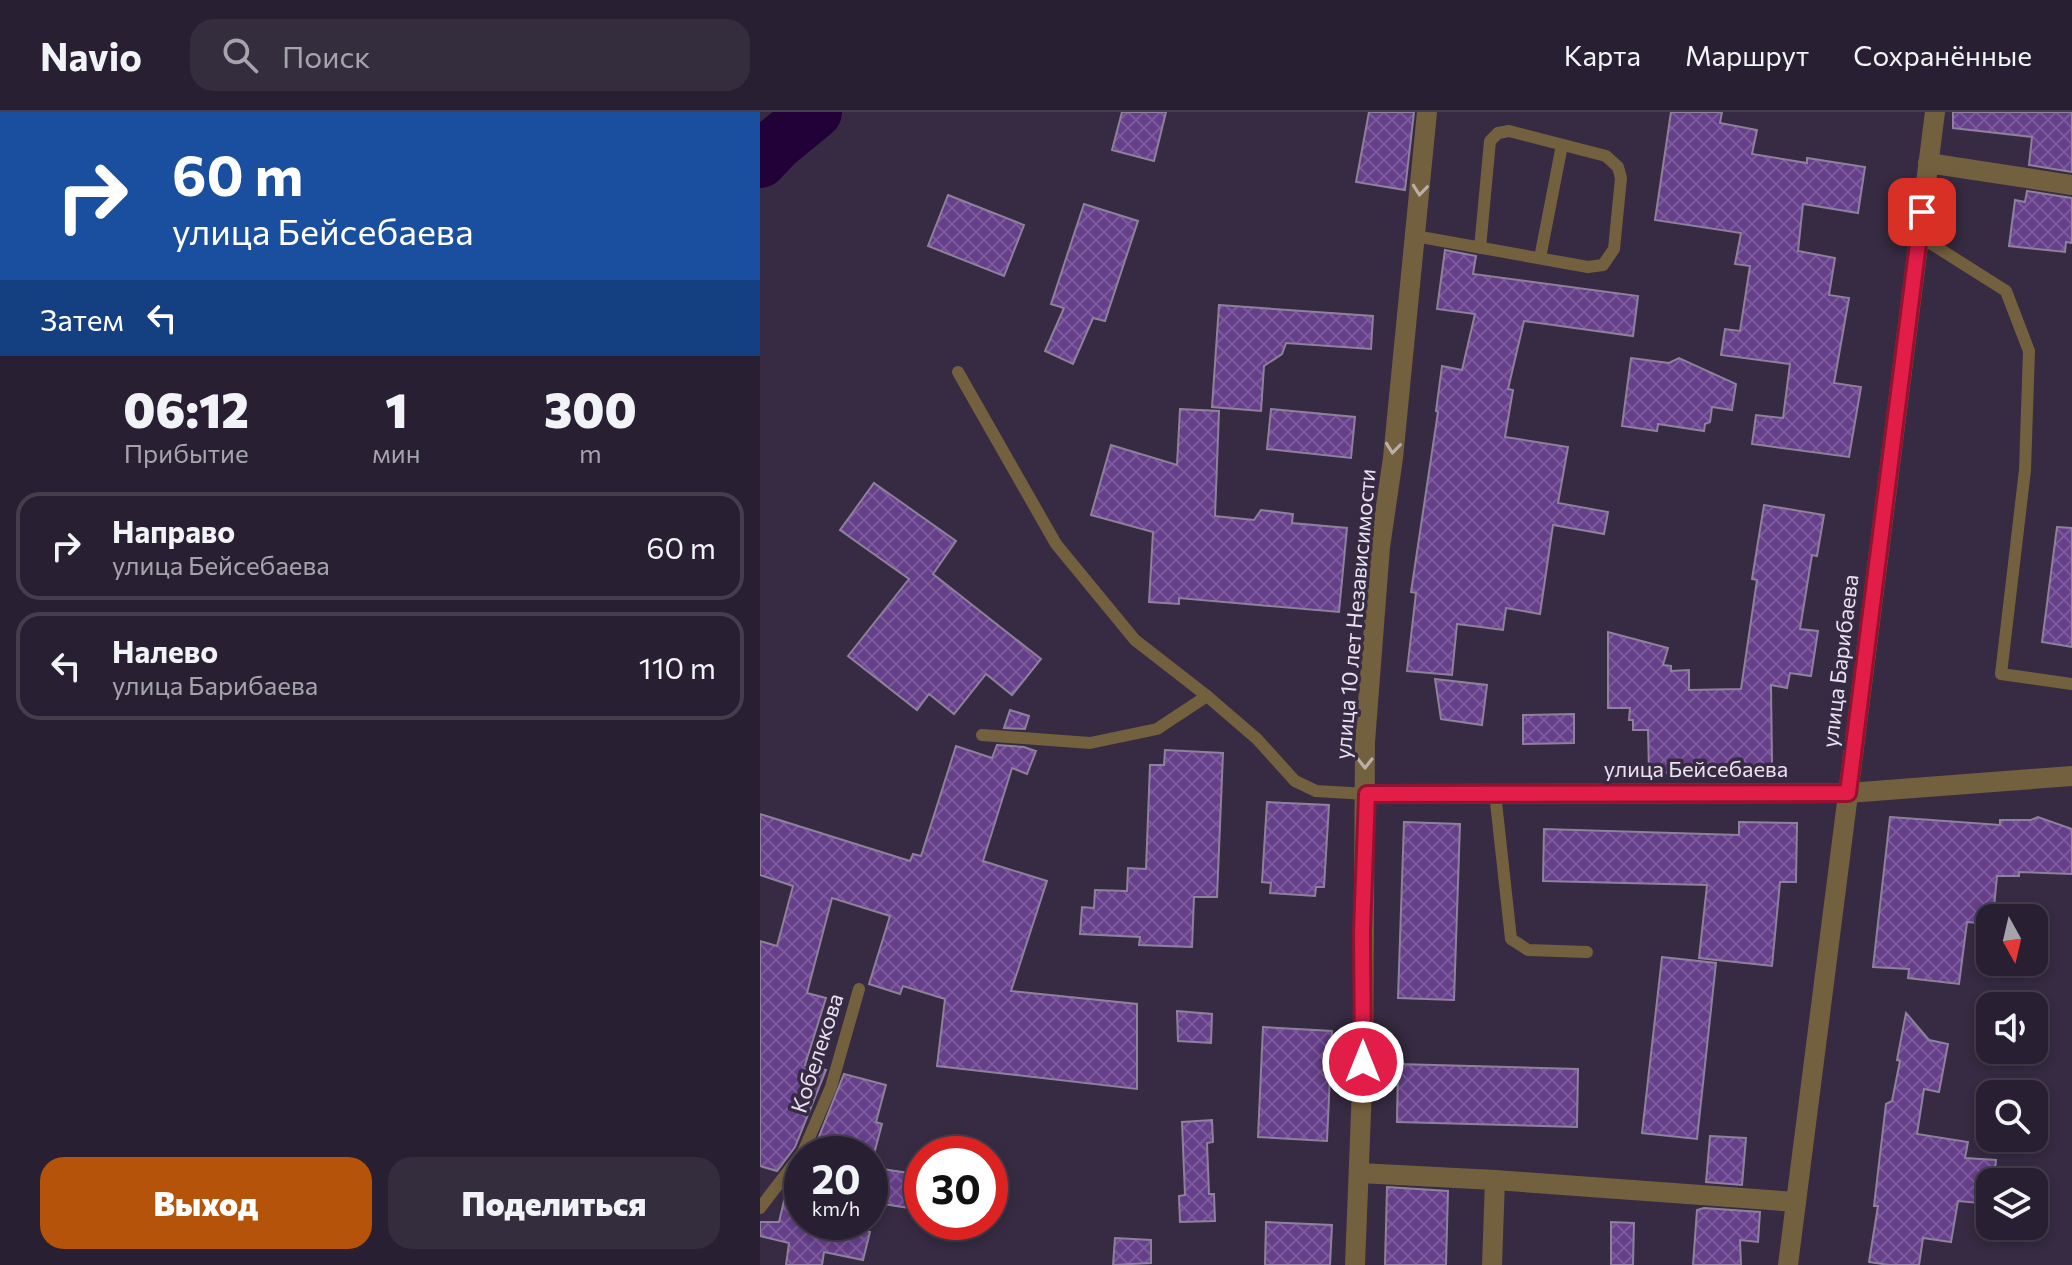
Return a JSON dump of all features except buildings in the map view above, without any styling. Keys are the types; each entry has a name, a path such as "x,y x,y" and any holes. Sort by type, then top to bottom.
{"street":[{"name":"улица 10 лет Независимости","path":"1355,1265 1363,1062 1365,742 1380,547 1393,458 1427,112"},
{"name":"улица Барибаева","path":"1788,1265 1935,112"},
{"path":"1928,163 2072,185"},
{"name":"улица Бейсебаева","path":"1367,794 1848,793 2072,776"},
{"path":"1359,1173 1796,1202"},
{"path":"1492,1265 1495,1180"}],"lane":[{"path":"1415,236 1480,248 1540,258 1588,267 1603,265 1614,249 1621,178 1618,167 1606,156 1509,131 1498,133 1490,141 1480,248"},
{"path":"1540,258 1562,145"},
{"path":"1919,236 2006,291 2029,351 2025,470 2001,674 2072,684"},
{"path":"958,372 1056,544 1135,640 1257,739 1295,781 1316,791 1367,794"},
{"path":"982,735 1090,743 1157,729 1207,696"},
{"path":"1495,793 1511,939 1528,950 1587,952"},
{"name":"Кобелекова","path":"760,1208 803,1152 831,1087 859,989"}],"waterway":[{"path":"760,161 815,112"}],"route":[{"path":"1363,1062 1362,931 1367,794 1848,793 1922,212"}]}
